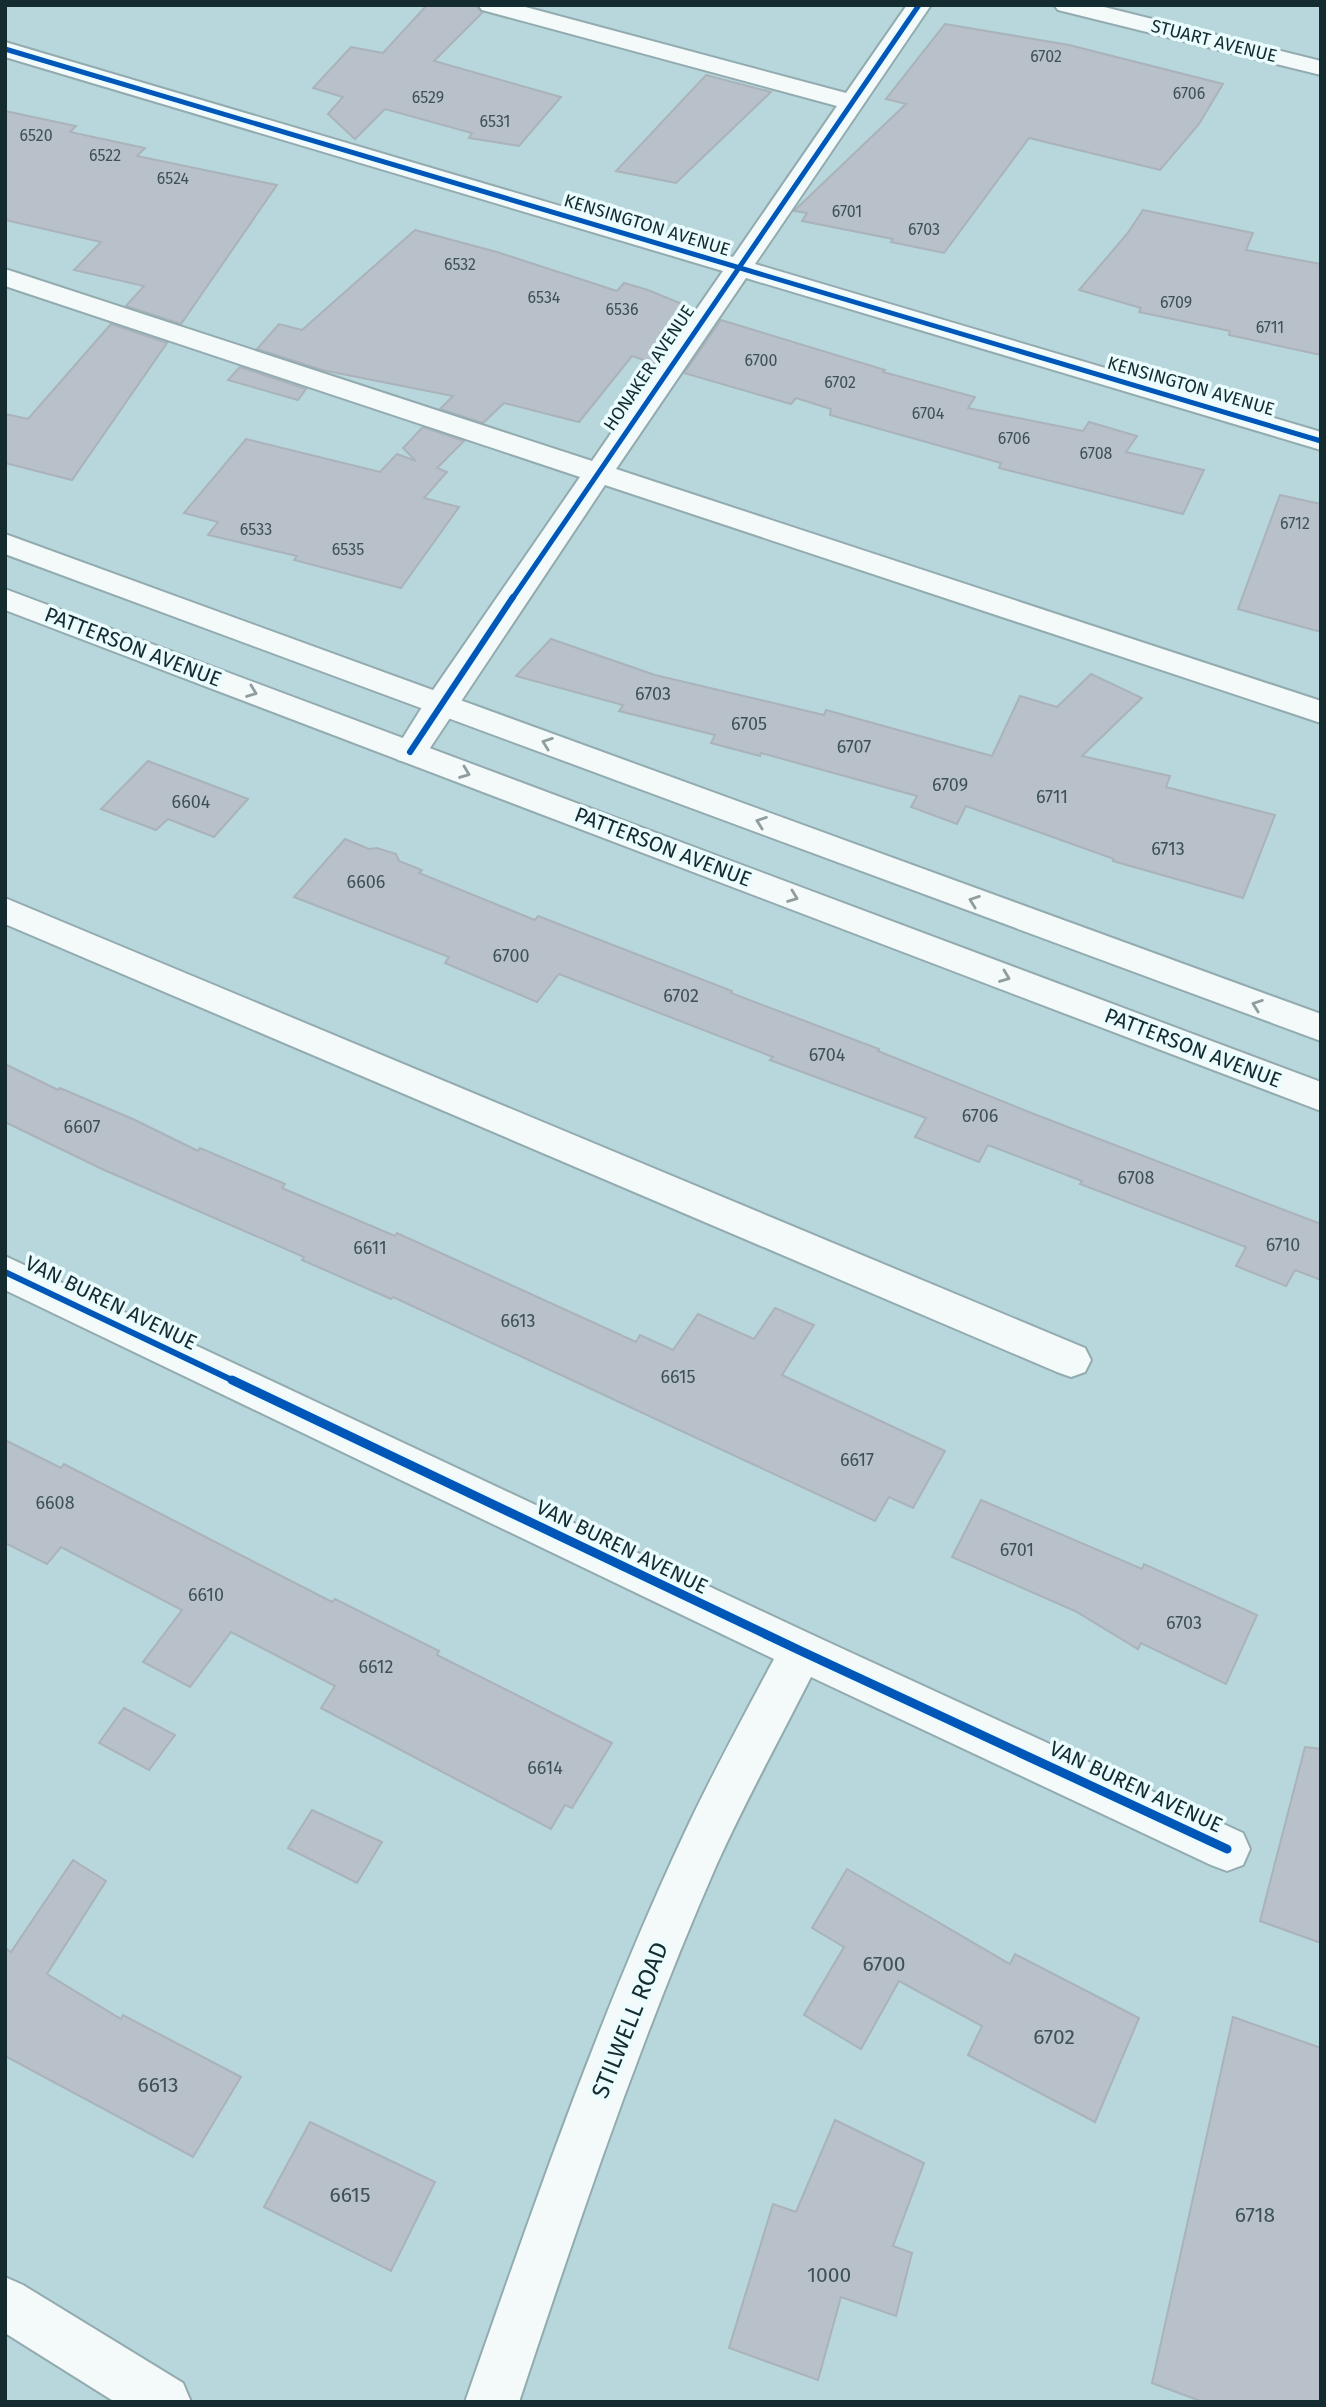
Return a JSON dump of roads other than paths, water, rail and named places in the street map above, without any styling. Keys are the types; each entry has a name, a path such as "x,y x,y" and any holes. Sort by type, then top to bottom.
{"street":[{"path":"490,5 852,102"},
{"name":"HONAKER AVENUE","path":"410,752 736,268 919,5"},
{"name":"STUART AVENUE","path":"1066,5 1321,68"},
{"name":"KENSINGTON AVENUE","path":"5,49 1321,441"},
{"path":"5,277 1321,712"},
{"path":"5,543 1321,1028"},
{"name":"PATTERSON AVENUE","path":"5,599 1321,1097"},
{"path":"5,910 1071,1360"},
{"name":"VAN BUREN AVENUE","path":"5,1272 801,1651 1227,1849"},
{"name":"STILWELL ROAD","path":"492,2402 558,2206 642,1984 701,1849 801,1651"},
{"path":"5,2303 164,2402"}]}
